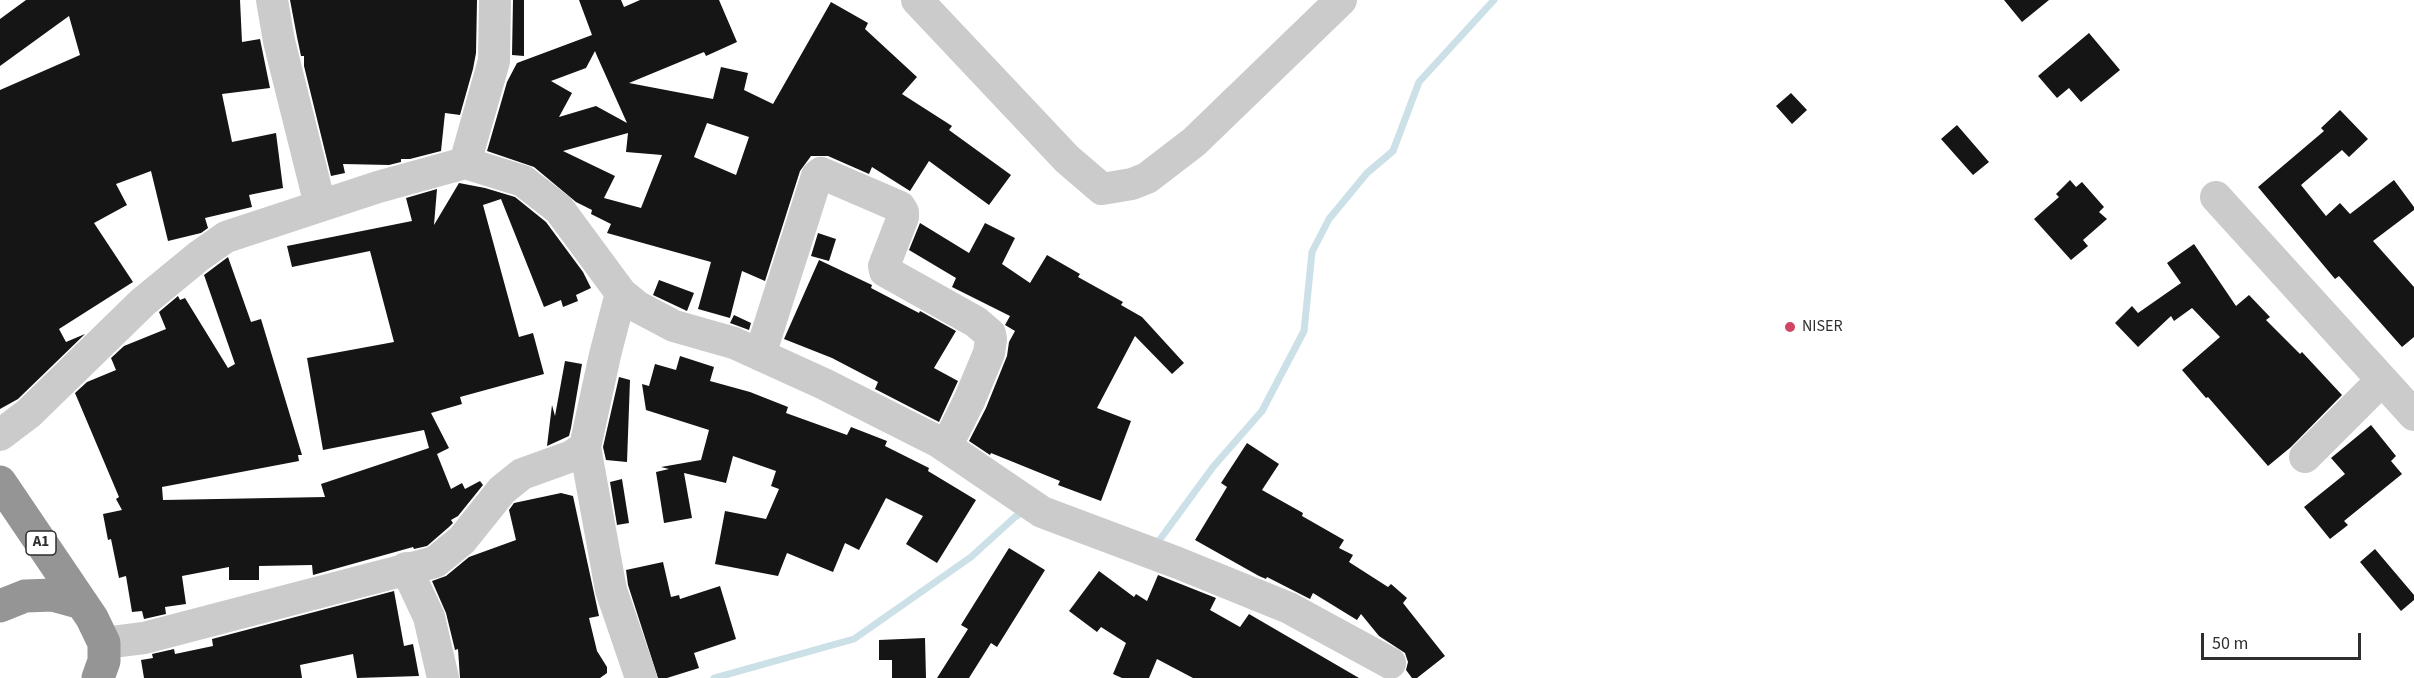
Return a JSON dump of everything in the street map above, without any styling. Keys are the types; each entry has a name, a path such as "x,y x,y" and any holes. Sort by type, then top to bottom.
{"highway":[{"name":"A1","path":"0,482 82,603"},
{"path":"0,606 25,596 53,594 82,603 104,643 104,661 98,678"}],"street":[{"path":"272,0 279,41 320,205"},
{"path":"465,163 494,61 495,0"},
{"path":"917,0 1068,159 1102,189 1132,184 1147,178 1194,142 1341,0"},
{"path":"0,435 29,413 143,302 226,237 320,205 465,163 523,181 559,209 621,293 638,307 674,326 734,344 824,384 946,447 1034,507 1288,608 1390,663"},
{"path":"760,355 816,176 821,173 900,207 903,218 884,266 885,271 967,317 990,334 989,353 946,447"},
{"path":"2216,196 2414,415"},
{"path":"621,293 585,447 611,590 640,678"},
{"path":"2305,457 2382,380"},
{"path":"104,643 144,638 435,562 462,540 502,490 522,474 572,456 585,447"},
{"path":"406,568 429,617 443,678"}],"building":[{"path":"26,0 240,0 242,42 260,39 270,88 222,94 232,142 276,133 283,188 249,195 252,207 205,218 208,228 201,233 168,241 151,171 116,184 127,205 94,223 133,282 59,329 66,342 85,334 18,399 0,409 0,90 80,55 69,16 0,66 0,19"},
{"path":"290,0 477,0 476,53 473,69 460,115 445,113 441,151 401,159 401,162 389,165 343,164 345,173 331,176 304,66 304,56 301,56"},
{"path":"513,0 524,0 524,56 512,55"},
{"path":"579,0 621,0 624,7 640,0 719,0 737,42 706,56 704,52 629,83 713,99 721,67 748,73 744,90 773,104 831,2 868,23 865,29 917,77 902,94 952,126 949,130 1011,175 989,205 929,161 910,191 872,167 869,174 828,156 811,156 800,171 765,281 742,271 730,318 698,309 711,262 607,233 611,224 591,214 592,210 576,202 534,167 487,151 507,82 517,63 592,35","holes":["595,51 597,56 627,123 596,106 559,117 572,93 551,81 586,68","707,123 749,137 736,175 694,157","628,133 626,152 662,155 641,208 604,198 615,176 563,151"]},
{"path":"2004,0 2049,0 2022,22"},
{"path":"2089,33 2120,70 2081,102 2069,88 2057,98 2038,76"},
{"path":"1791,93 1807,110 1792,124 1776,106"},
{"path":"2340,110 2368,139 2349,157 2342,150 2301,185 2326,216 2340,203 2350,214 2394,180 2414,207 2414,210 2373,241 2414,287 2414,337 2402,347 2339,276 2335,279 2258,187 2324,131 2321,128"},
{"path":"1957,125 1989,162 1973,175 1941,139"},
{"path":"2070,180 2076,187 2082,182 2104,207 2099,212 2107,219 2083,240 2088,246 2071,260 2034,219 2059,197 2056,194"},
{"path":"459,183 515,197 546,222 583,272 591,288 576,295 578,301 563,307 561,300 544,307 501,199 483,205 519,337 533,333 544,374 460,397 462,404 431,413 449,448 437,454 451,489 462,483 465,489 480,481 483,485 458,516 451,520 453,523 427,546 414,549 413,547 313,575 312,565 259,566 259,580 229,580 229,567 182,576 186,604 165,607 166,614 144,619 142,611 132,612 126,576 119,578 103,514 122,510 116,499 119,497 75,393 87,382 116,370 111,358 124,346 166,329 159,312 178,296 180,300 185,298 228,368 235,364 204,275 228,257 251,322 261,319 302,455 298,455 299,461 162,487 163,500 325,497 321,484 429,448 424,430 323,450 307,358 394,342 370,251 292,267 287,246 412,221 406,198 437,189 434,225"},
{"path":"920,223 969,253 985,223 1015,238 1002,264 1030,283 1047,255 1080,274 1078,277 1123,302 1121,305 1142,317 1184,363 1172,374 1135,336 1097,408 1131,421 1101,501 1058,485 1060,481 991,453 990,455 969,441 986,408 1015,331 1005,325 1010,316 952,287 956,278 909,250"},
{"path":"818,233 836,239 829,261 811,256"},
{"path":"2194,244 2236,306 2249,295 2270,317 2266,320 2300,354 2302,352 2342,395 2291,447 2268,466 2182,370 2220,337 2192,308 2174,321 2171,316 2138,347 2115,323 2132,306 2138,313 2181,283 2167,263"},
{"path":"819,260 872,285 871,288 956,331 934,368 958,381 939,422 875,389 878,382 832,358 784,339"},
{"path":"659,280 694,293 687,311 653,295"},
{"path":"734,315 751,323 749,330 730,323"},
{"path":"680,356 714,367 710,381 750,392 788,407 786,413 847,435 851,427 887,441 885,446 929,468 928,471 976,500 937,563 906,544 923,516 886,498 859,550 845,543 833,572 787,553 778,576 715,564 725,511 766,519 779,489 771,486 776,471 733,456 726,483 684,473 692,518 664,523 656,472 669,469 661,467 701,460 709,430 646,410 642,384 649,386 655,364 676,370"},
{"path":"565,361 582,364 571,428 569,436 547,446 552,405 555,416"},
{"path":"619,377 630,380 627,462 606,460 603,447"},
{"path":"2371,425 2396,456 2391,461 2402,474 2344,521 2348,525 2330,539 2304,507 2345,474 2331,458"},
{"path":"1247,443 1279,464 1262,490 1344,540 1339,548 1353,555 1349,562 1388,587 1391,584 1407,598 1403,603 1445,656 1417,678 1412,678 1406,670 1408,662 1405,653 1379,636 1361,614 1357,620 1313,593 1310,599 1267,577 1266,579 1259,576 1195,540 1227,487 1221,483"},
{"path":"622,479 629,523 617,525 610,482"},
{"path":"561,493 573,496 599,616 589,618 597,651 607,667 607,673 600,678 460,678 458,649 455,650 446,613 432,581 446,576 469,557 516,540 509,510 514,503"},
{"path":"1009,548 1045,570 997,647 991,643 969,678 937,678 968,629 961,625"},
{"path":"2375,549 2414,595 2414,600 2401,611 2360,562"},
{"path":"663,562 671,597 679,595 680,599 720,586 736,639 694,653 699,668 667,678 658,678 628,585 626,570"},
{"path":"1099,571 1134,597 1136,594 1147,601 1158,575 1216,598 1210,610 1240,627 1249,614 1359,678 1193,678 1157,659 1149,678 1122,678 1113,674 1126,643 1101,627 1097,632 1069,611"},
{"path":"394,591 404,646 413,644 419,676 357,678 353,654 300,665 302,678 144,678 141,660 153,658 152,654 174,649 175,654 213,646 212,639"},
{"path":"925,638 926,678 892,678 892,660 879,660 879,640"}],"waterway":[{"path":"1154,541 1158,542 1213,467 1262,411 1304,331 1312,252 1329,219 1367,173 1393,151 1419,82 1494,0"},
{"path":"714,678 854,639 971,557 1015,517 1026,510"}],"place":[{"name":"NISER","path":"1790,327"}]}
